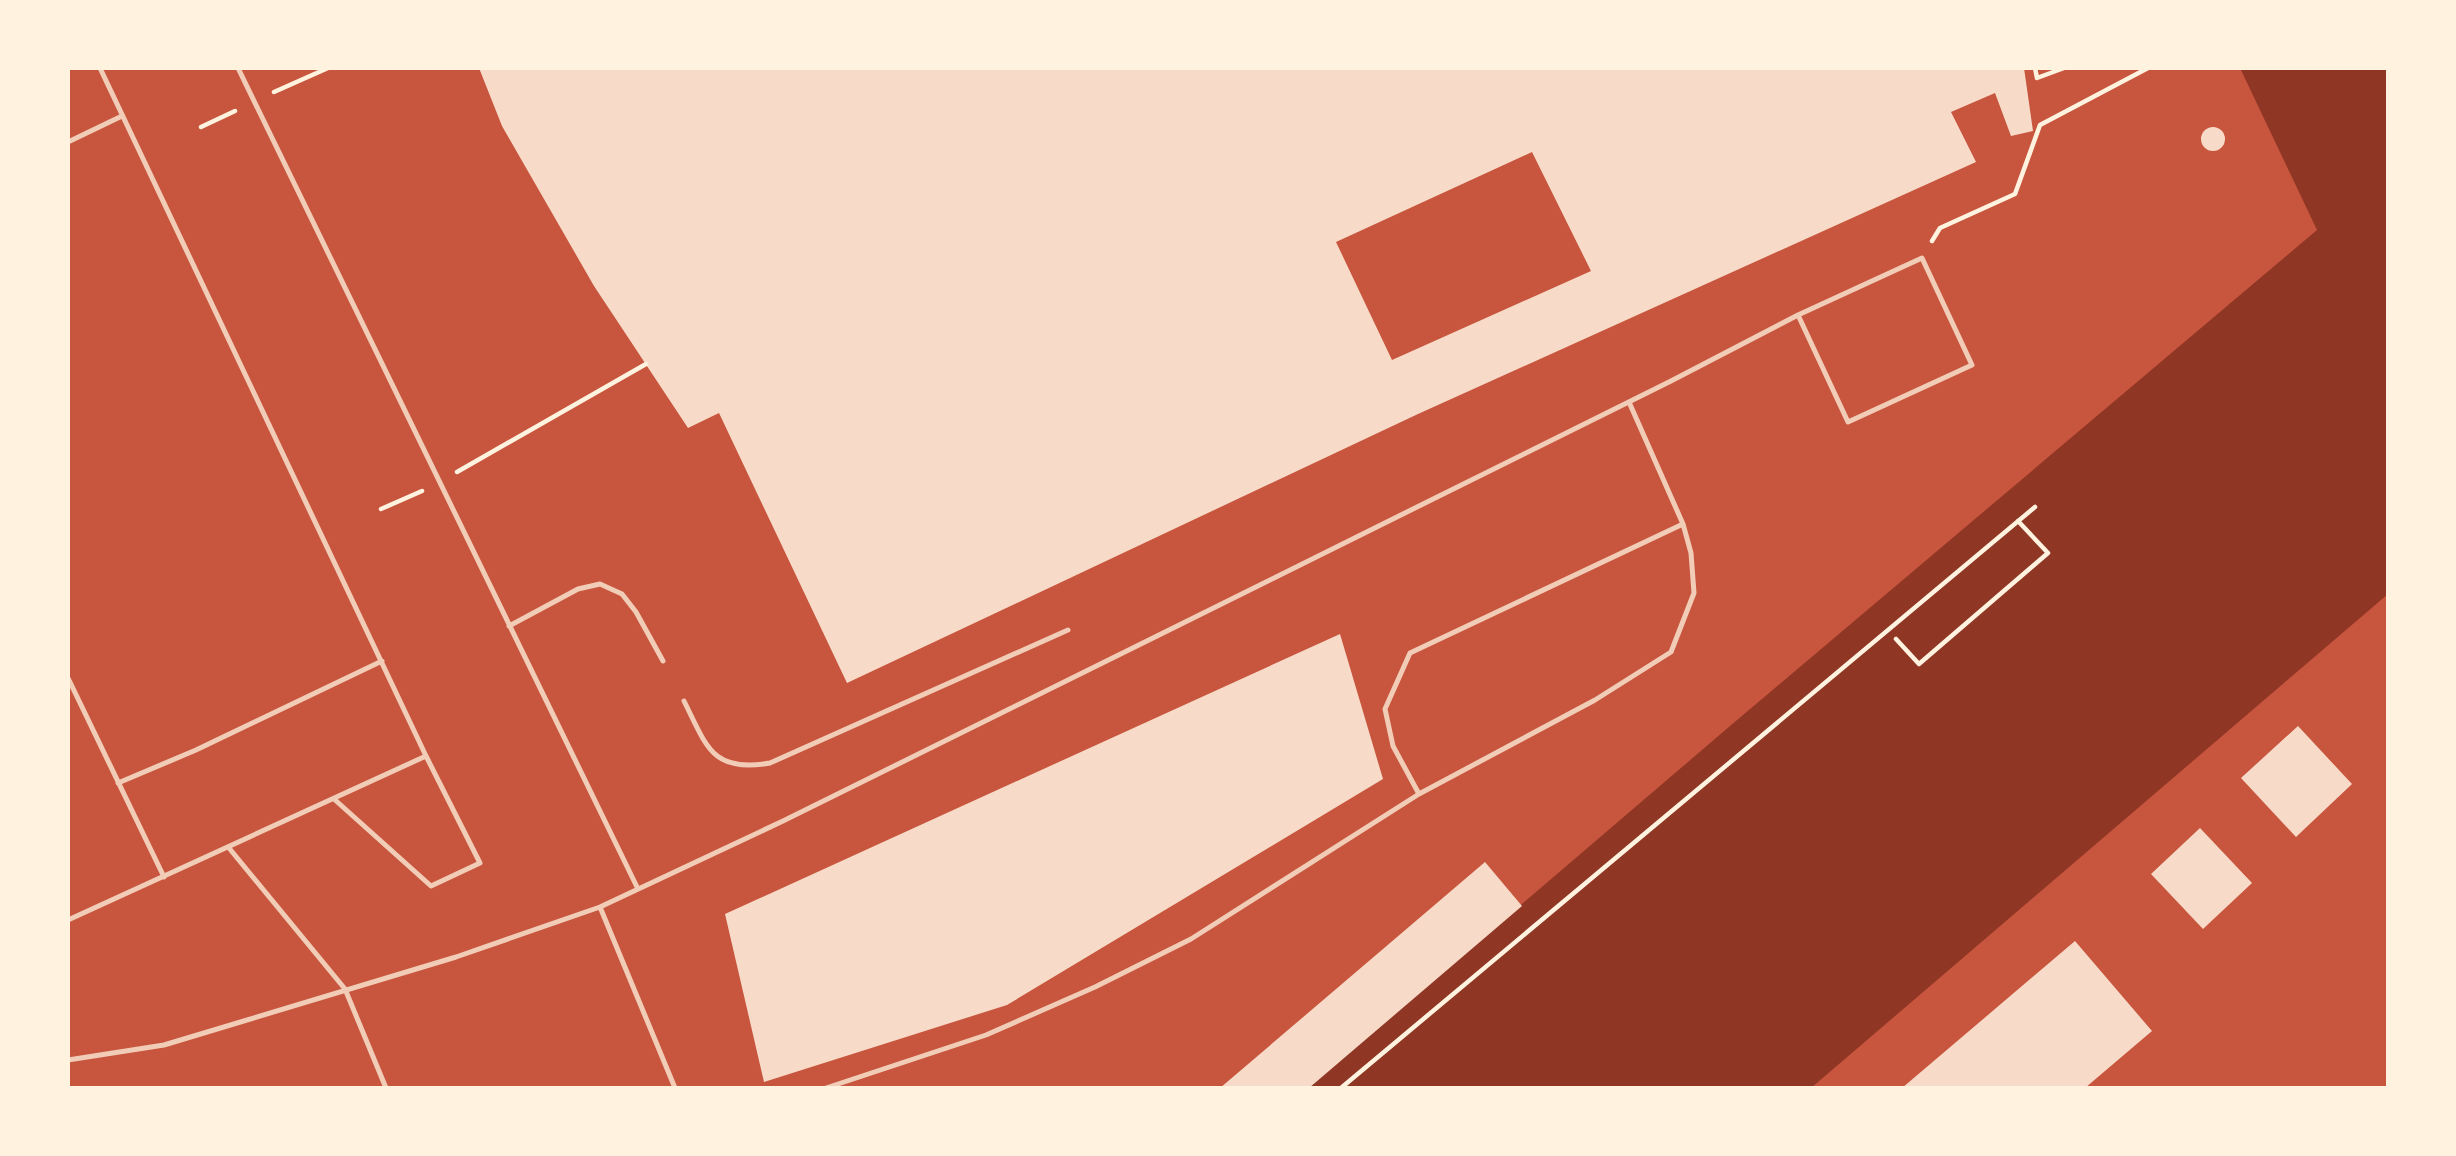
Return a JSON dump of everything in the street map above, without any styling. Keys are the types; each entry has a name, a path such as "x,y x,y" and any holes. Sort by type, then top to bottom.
{"lane":[{"path":"100,68 426,756 480,863 431,886 334,799"},
{"path":"238,68 638,888"},
{"path":"68,142 122,116"},
{"path":"68,1060 164,1045 456,957 600,906 783,821 1629,402 1798,315 1922,258 1972,365 1848,422 1798,315"},
{"path":"826,1088 986,1035 1191,939 1419,794 1595,700 1671,652 1694,593 1691,553 1683,524 1629,402"},
{"path":"1419,794 1393,746 1385,709 1410,653 1683,524"},
{"path":"509,626 578,589 600,584 622,594 636,612 663,661"},
{"path":"684,701 706,746 723,761 746,767 770,763 1068,630"},
{"path":"118,783 196,750 382,661"},
{"path":"68,678 164,877"},
{"path":"68,920 426,756"},
{"path":"229,848 345,989 386,1088"},
{"path":"600,906 675,1088"}],"path":[{"path":"2035,68 2037,78 2064,68"},
{"path":"1922,258 1940,228 2015,194 2040,125 2148,68"},
{"path":"381,509 440,482 646,364"},
{"path":"1341,1088 2035,507"},
{"path":"1896,639 1919,664 2048,553 2018,521"}],"shaded area":[{"path":"2240,68 2388,68 2388,594 1811,1088 1307,1088 2317,230"}],"building":[{"path":"479,68 2024,68 2033,131 2011,136 1995,93 1951,112 1976,162 1418,414 847,683 719,413 688,428 594,286 502,126","holes":["1532,152 1591,271 1392,360 1336,242"]},
{"path":"2213,127 2221,131 2225,139 2221,147 2213,151 2205,147 2201,139 2205,131"},
{"path":"1340,634 1383,779 1007,1005 764,1082 725,914"},
{"path":"2298,726 2352,784 2296,837 2241,778"},
{"path":"2200,828 2252,883 2203,929 2151,874"},
{"path":"1485,862 1522,906 1309,1088 1220,1088"},
{"path":"2075,941 2152,1031 2085,1088 1902,1088"}]}
